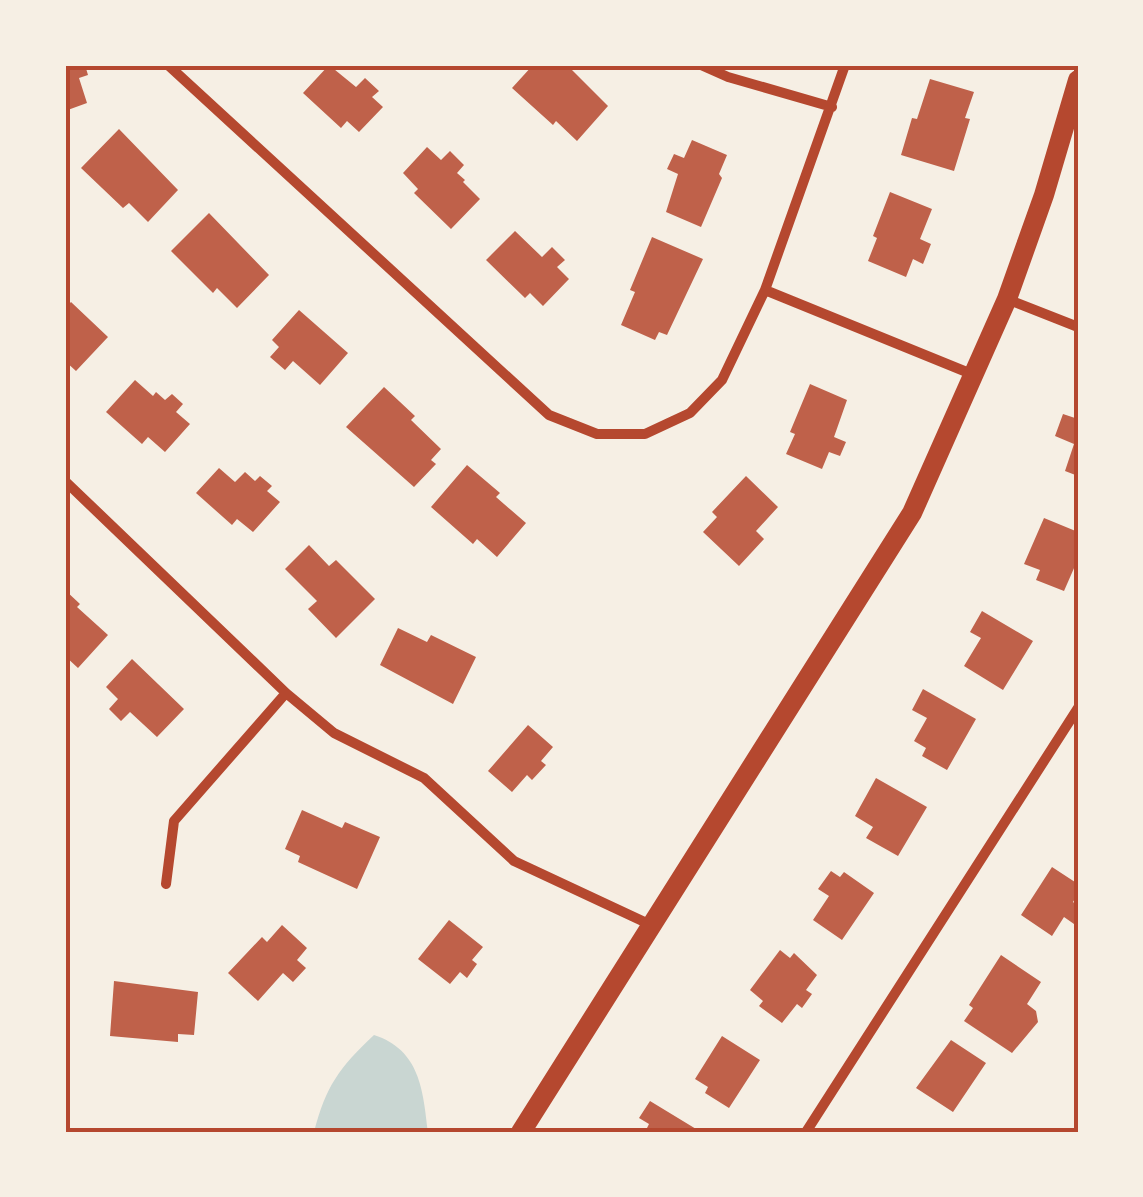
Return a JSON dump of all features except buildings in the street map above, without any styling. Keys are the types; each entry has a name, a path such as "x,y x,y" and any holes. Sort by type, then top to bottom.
{"main road":[{"path":"521,1132 912,514 1007,298 1044,195 1078,80"}],"street":[{"path":"168,65 550,415 598,434 645,434 690,413 722,380 765,290 845,65"},
{"path":"701,65 728,77 832,107"},
{"path":"765,290 975,375"},
{"path":"1007,298 1078,327"},
{"path":"65,481 286,694 334,733 424,778 514,860 651,925"},
{"path":"166,884 174,822 286,694"},
{"path":"806,1132 1078,708"}],"shaded area":[{"path":"374,1035 389,1042 410,1061 421,1087 428,1132 314,1132 335,1079"}]}
